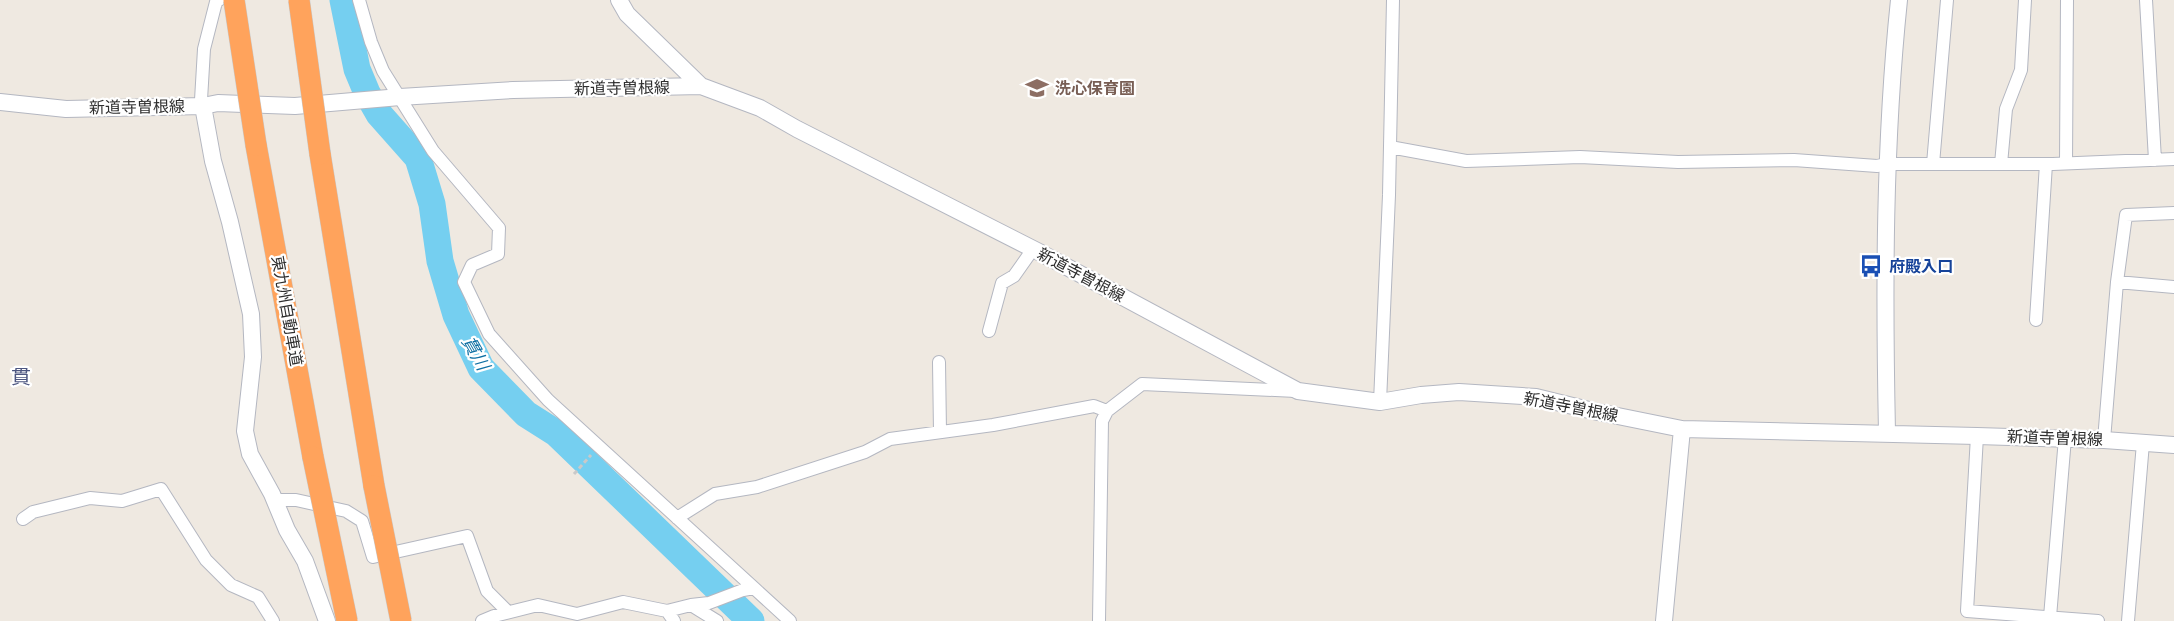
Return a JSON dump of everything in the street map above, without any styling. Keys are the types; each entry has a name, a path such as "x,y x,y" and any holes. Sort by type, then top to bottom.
{"highway":[{"name":"東九州自動車道","path":"234,0 256,145 313,457 347,621"},
{"path":"299,0 320,154 374,486 401,621"}],"main road":[{"path":"619,0 627,14 701,86"},
{"path":"1887,433 1885,333 1887,164 1892,64 1899,0"},
{"name":"新道寺曽根線","path":"0,102 66,109 203,106 218,103 295,106 513,90 701,86 760,108 1033,249 1298,391 1380,402 1459,392 1536,397 1682,429 1977,435 2174,445"},
{"path":"203,106 210,151 230,222 251,314 253,357 245,431 250,454 275,500 287,530 305,561 327,621"},
{"path":"1664,621 1682,429"}],"street":[{"path":"203,106 201,100 204,49 216,2 219,0"},
{"path":"359,0 371,42 383,71 398,97 433,151 499,228 498,254 472,265 464,282 489,334 548,400 677,518 749,589 790,621"},
{"path":"1380,402 1393,0"},
{"path":"1934,164 1947,0"},
{"path":"2001,164 2006,109 2021,70 2025,0"},
{"path":"2066,163 2067,0"},
{"path":"2146,0 2155,160"},
{"path":"1390,147 1466,161 1580,157 1678,162 1794,160 1877,166 1887,164 2046,164 2174,159"},
{"path":"2036,320 2046,164"},
{"path":"2104,440 2126,215 2174,213"},
{"path":"989,331 1002,283 1014,276 1033,249"},
{"path":"2118,282 2174,287"},
{"path":"939,362 940,432"},
{"path":"1099,621 1102,421 1107,411 1142,384 1298,391"},
{"path":"677,518 715,494 757,487 865,452 890,439 993,425 1094,406 1107,411"},
{"path":"1977,435 1966,616 2050,617 2098,621"},
{"path":"2050,617 2065,438"},
{"path":"2128,621 2143,442"},
{"path":"23,519 33,512 90,498 122,501 161,489 206,560 231,585 258,597 273,621"},
{"path":"275,500 296,500 346,511 362,521 373,557 467,536 487,591 508,612"},
{"path":"482,621 538,605 577,614 623,602 670,616 691,605 709,603 749,589"},
{"path":"691,605 717,621"}],"path":[{"path":"574,474 597,449"}],"waterway":[{"name":"貫川","path":"343,0 357,69 367,93 379,114 418,158 432,204 440,261 456,315 481,368 526,414 556,433 751,621"}],"place":[{"name":"洗心保育園","path":"1037,88"},
{"name":"府殿入口","path":"1871,266"}],"district":[{"name":"貫","path":"21,377"}]}
